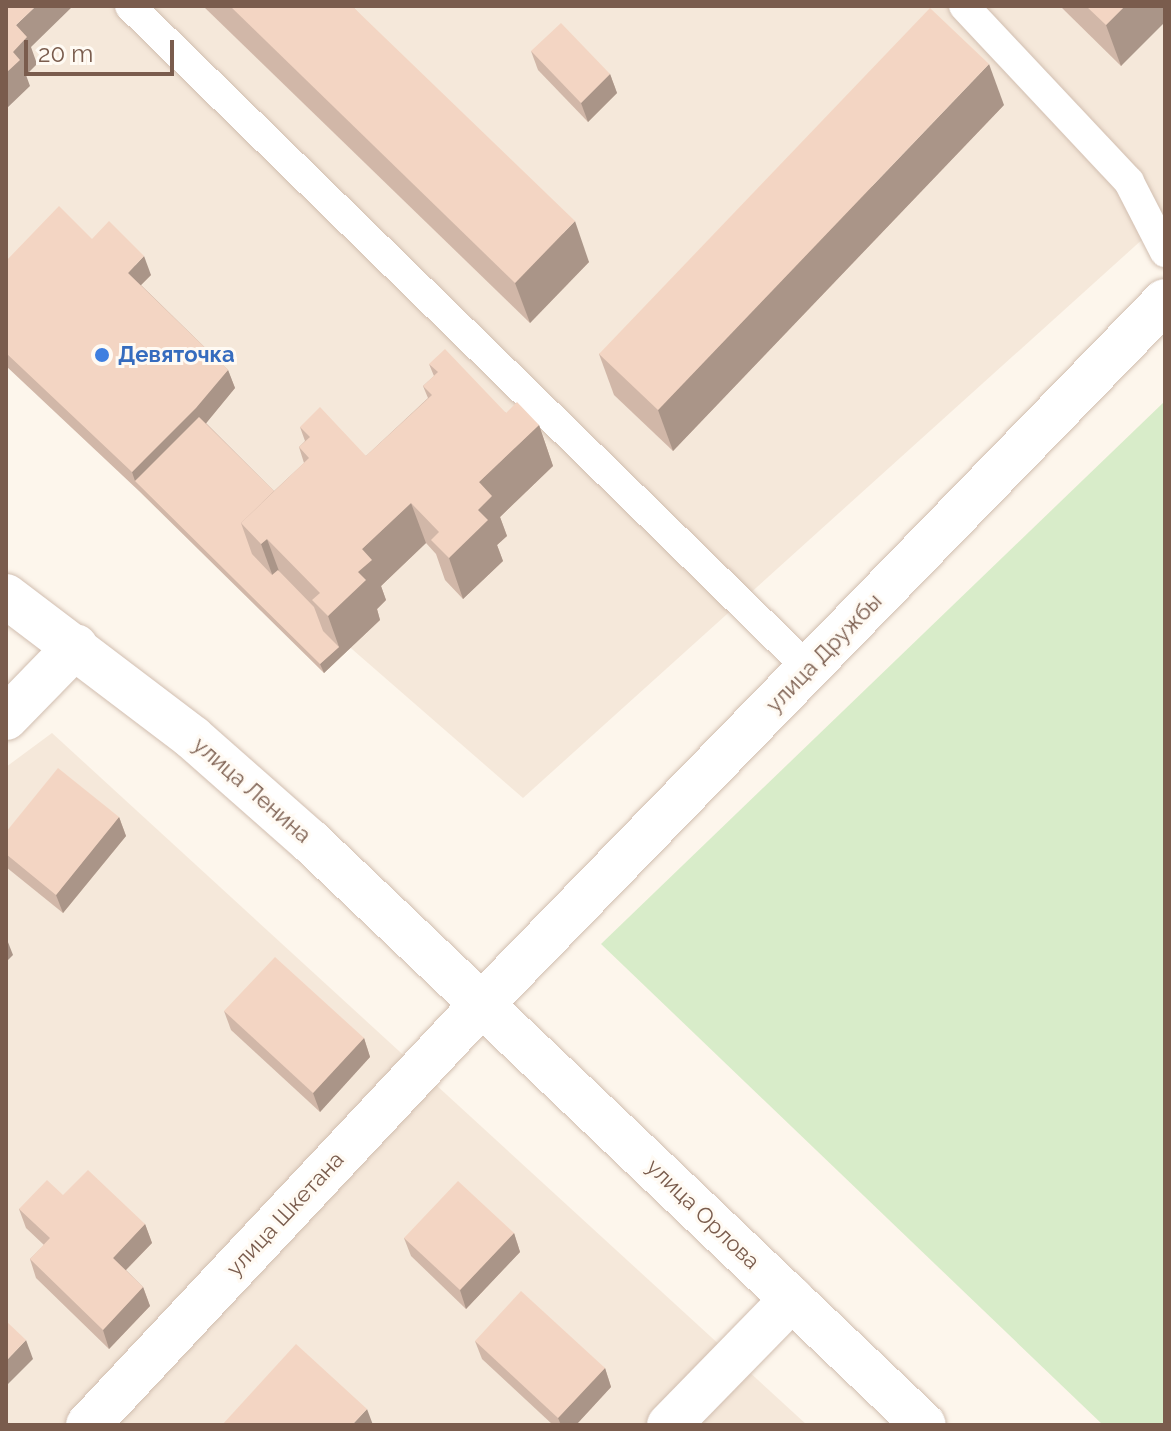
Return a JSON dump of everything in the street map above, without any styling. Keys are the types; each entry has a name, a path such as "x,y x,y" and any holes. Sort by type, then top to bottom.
{"street":[{"name":"улица Дружбы","path":"482,1004 1165,301"},
{"name":"улица Ленина","path":"6,596 76,646 193,738 310,841 482,1004"},
{"path":"6,718 76,646"},
{"name":"улица Орлова","path":"482,1004 924,1425"},
{"name":"улица Шкетана","path":"88,1425 482,1004"},
{"path":"669,1425 792,1299"}],"lane":[{"path":"130,6 809,669"},
{"path":"964,6 1129,182 1165,252"}],"shaded area":[{"path":"6,6 1165,6 1165,219 523,798 6,348"},
{"path":"52,733 807,1425 6,1425 6,767"}],"green space":[{"path":"1165,401 1165,1425 1103,1425 601,944"}],"building":[{"path":"6,6 36,6 16,25 27,37 13,52 20,60 6,73"},
{"path":"230,6 352,6 575,221 515,283"},
{"path":"1086,6 1125,6 1106,25"},
{"path":"930,8 989,64 658,410 599,354"},
{"path":"561,23 610,74 581,103 531,51"},
{"path":"59,206 92,239 109,221 144,256 128,273 228,370 196,408 132,472 6,353 6,261"},
{"path":"445,349 506,413 517,402 539,425 479,482 492,496 478,510 488,520 449,558 431,540 439,532 411,503 362,549 372,560 358,572 366,580 328,616 312,600 320,593 267,539 261,544 241,523 309,458 299,447 310,437 300,427 320,407 366,456 432,395 423,386 438,372 429,364"},
{"path":"199,417 274,491 241,523 252,554 272,575 278,570 314,607 323,631 339,647 320,664 135,481"},
{"path":"58,768 119,817 56,895 6,854 6,832"},
{"path":"275,957 364,1038 313,1093 224,1011"},
{"path":"88,1170 145,1224 113,1258 143,1287 103,1330 30,1259 50,1238 19,1209 47,1180 63,1195"},
{"path":"458,1181 514,1233 460,1290 404,1238"},
{"path":"521,1291 605,1368 558,1418 475,1341"},
{"path":"6,1321 26,1340 6,1361"},
{"path":"296,1344 367,1409 352,1425 222,1425"}],"place":[{"name":"Девяточка","path":"102,355"}]}
